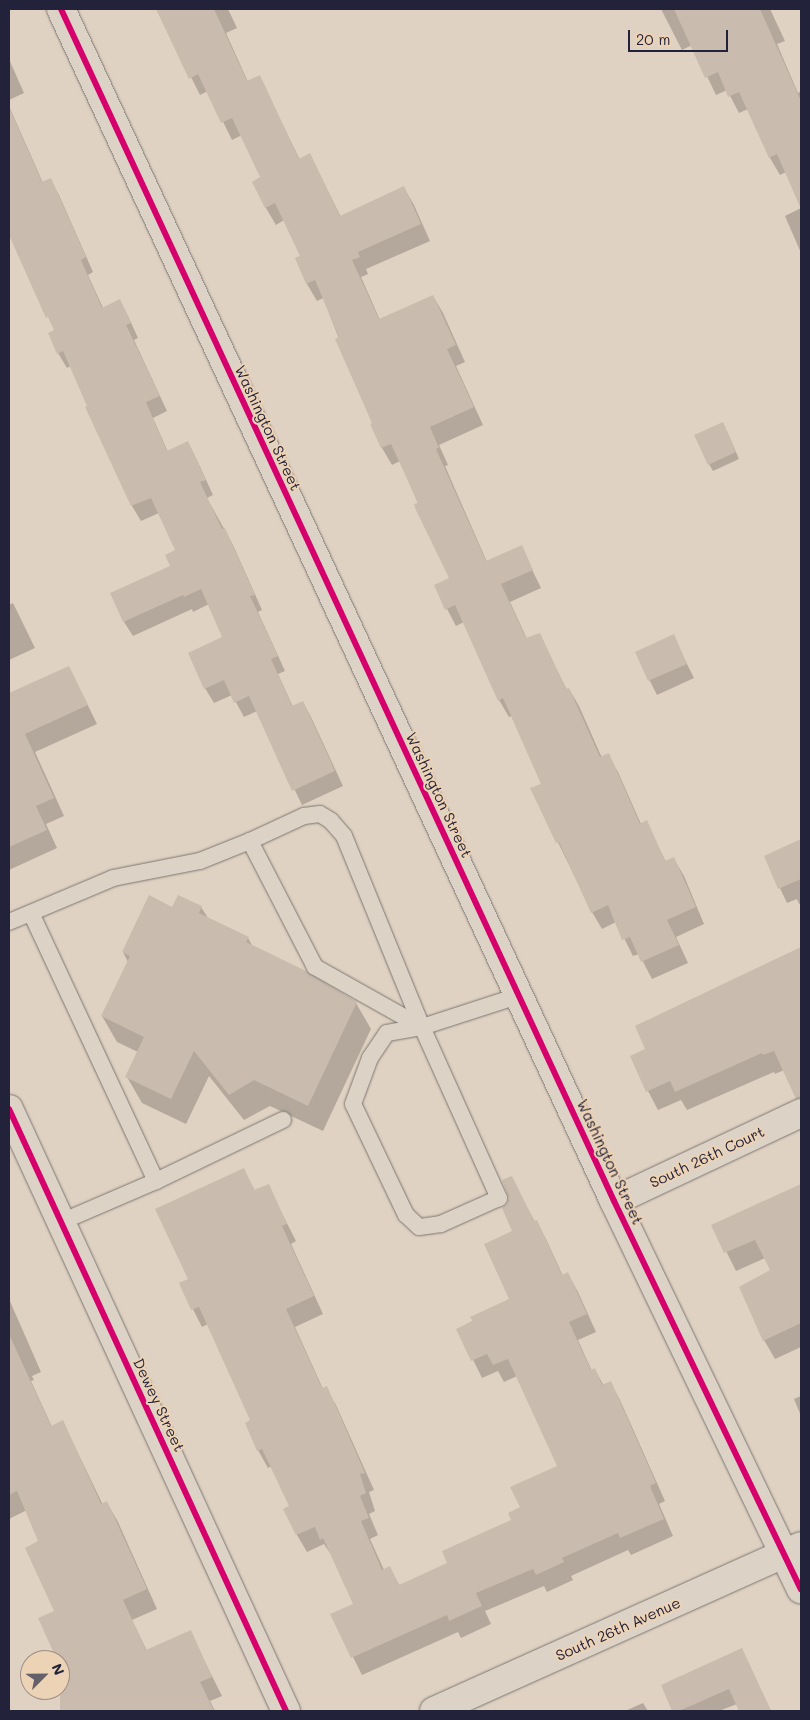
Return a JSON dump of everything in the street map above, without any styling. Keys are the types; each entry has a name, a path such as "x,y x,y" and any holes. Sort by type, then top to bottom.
{"street":[{"name":"Washington Street","path":"60,9 614,1201 793,1549 801,1589"},
{"name":"Dewey Street","path":"9,1109 286,1711"},
{"name":"South 26th Court","path":"614,1201 801,1113"},
{"name":"South 26th Avenue","path":"434,1711 793,1549"}],"lane":[{"path":"9,922 113,878 200,861 250,841 304,816 320,814 331,821 344,836 422,1027 499,1198 441,1224 419,1227 406,1215 353,1104 370,1058 387,1033 422,1027 518,996"},
{"path":"250,841 315,967 422,1027"},
{"path":"31,913 156,1181"},
{"path":"61,1222 156,1181 283,1120"}],"building":[{"path":"156,9 214,9 247,81 260,75 299,159 310,153 340,216 404,186 421,224 358,252 360,257 352,260 379,319 433,295 456,345 447,349 474,407 430,427 439,448 436,449 486,561 522,545 533,570 501,584 526,638 540,633 566,689 569,688 600,757 609,753 640,824 647,820 665,861 674,857 696,907 667,920 679,945 641,962 630,937 622,940 608,905 591,913 559,842 556,843 530,788 541,784 503,698 498,701 455,605 445,610 434,585 449,578 415,508 414,504 418,503 391,444 381,448 370,424 372,423 335,339 339,337 315,280 306,284 295,258 300,256 275,203 265,208 252,182 260,177 232,118 221,123 198,74 189,79"},
{"path":"674,9 760,9 801,101 801,209 777,154 769,158 739,92 728,97 718,72 705,78"},
{"path":"9,107 42,182 51,178 86,257 81,260 102,308 120,299 131,323 126,325 160,396 146,402 167,451 188,441 206,480 200,482 222,529 225,528 255,595 250,596 278,656 271,659 292,706 303,701 335,771 292,791 249,696 234,703 224,680 204,689 188,653 222,637 201,589 123,622 110,593 170,566 165,555 175,550 151,498 131,506 85,407 87,406 63,351 57,354 48,333 54,330 48,317 46,318 9,235"},
{"path":"723,422 736,452 708,465 694,435"},
{"path":"674,634 687,664 648,681 635,652"},
{"path":"69,666 88,705 25,734 54,798 36,806 47,830 9,847 9,693"},
{"path":"801,839 801,879 778,889 764,856"},
{"path":"149,895 172,907 178,895 202,906 199,913 249,937 246,942 306,971 357,1002 308,1106 254,1080 229,1095 194,1051 171,1099 125,1077 144,1037 101,1016 130,956 122,952"},
{"path":"801,947 801,1098 796,1099 774,1051 763,1055 762,1053 675,1092 670,1081 646,1092 630,1056 645,1049 635,1026"},
{"path":"244,1168 254,1190 269,1184 287,1224 282,1226 314,1296 286,1309 322,1388 327,1386 365,1473 360,1474 366,1493 360,1496 369,1518 361,1521 382,1570 390,1566 399,1585 447,1563 442,1551 511,1520 508,1513 520,1507 510,1487 557,1466 508,1359 493,1365 487,1354 471,1361 456,1329 473,1321 470,1317 509,1299 484,1244 512,1231 502,1208 509,1199 502,1180 512,1176 534,1221 537,1220 562,1275 568,1272 587,1314 569,1322 591,1370 595,1368 602,1385 611,1381 656,1483 650,1486 664,1519 620,1538 618,1533 562,1558 564,1562 536,1575 533,1569 476,1593 482,1606 449,1621 447,1615 351,1658 330,1614 353,1604 323,1538 320,1540 315,1527 296,1535 283,1509 289,1506 262,1449 257,1451 245,1423 250,1420 199,1307 191,1310 179,1283 188,1279 155,1209"},
{"path":"801,1184 801,1323 763,1341 739,1287 770,1270 755,1240 724,1253 711,1225"},
{"path":"9,1334 51,1426 63,1420 101,1504 107,1501 147,1589 123,1600 146,1650 191,1630 212,1677 200,1682 214,1711 60,1711 60,1700 70,1700 70,1650 52,1650 38,1618 54,1611 25,1548 38,1541 17,1491 9,1495"},
{"path":"742,1648 771,1711 739,1711 729,1689 679,1711 672,1711 661,1685"}],"cycle path":[{"path":"61,9 614,1201 801,1589"},
{"path":"9,1109 286,1711"}]}
